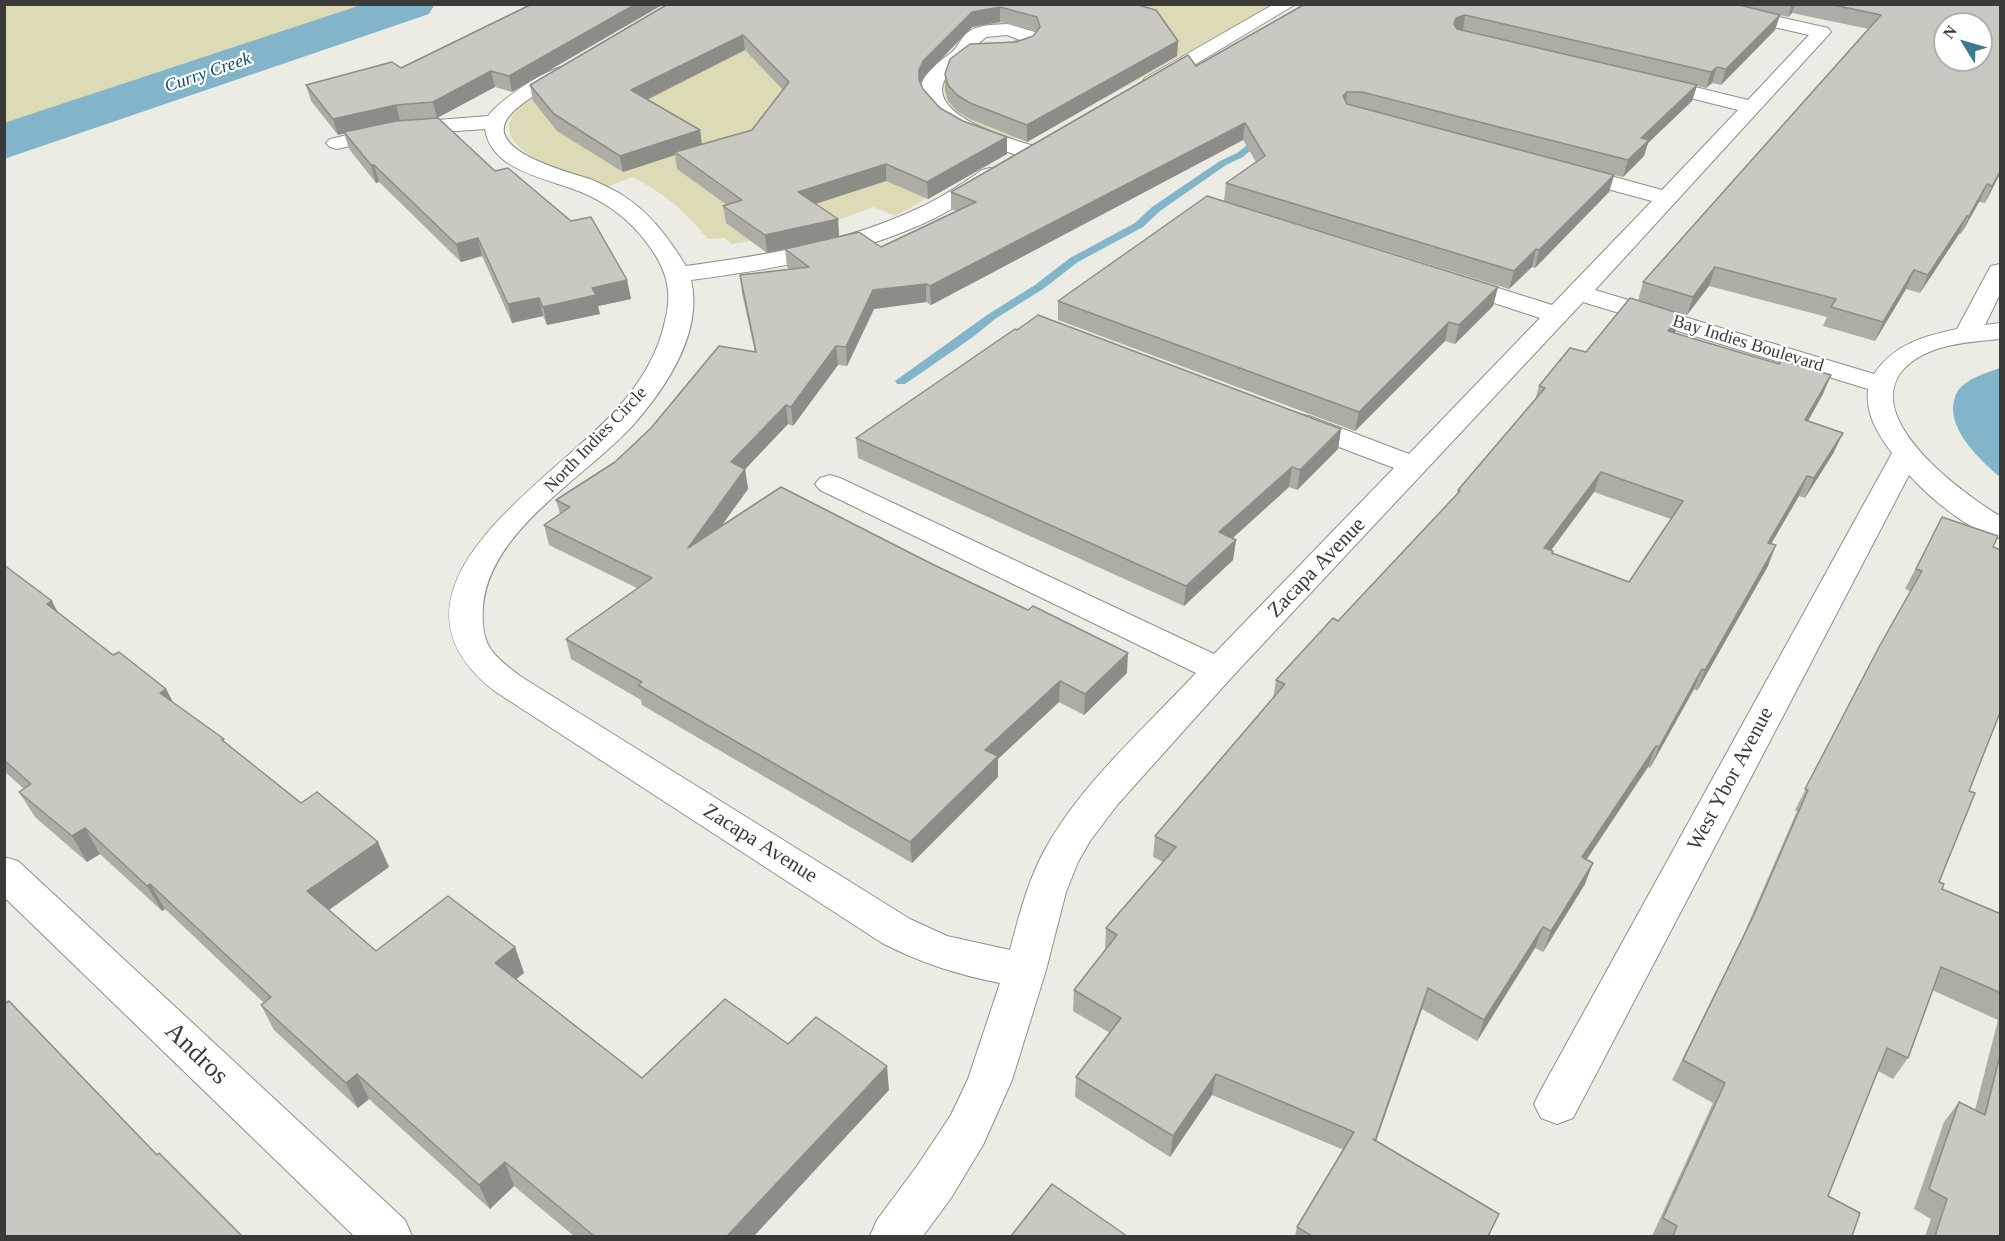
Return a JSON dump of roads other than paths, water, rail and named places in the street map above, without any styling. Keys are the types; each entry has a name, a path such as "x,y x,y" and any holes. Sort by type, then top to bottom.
{"street":[{"path":"1132,93 1288,4"},
{"name":"Zacapa Avenue","path":"894,1236 934,1182 967,1130 990,1080 1025,970 1046,892 1059,860 1076,831 1105,794 1219,670 1577,295 1822,32 1694,4"},
{"path":"966,50 950,61 933,78 931,91 937,106 964,129 1029,152"},
{"path":"337,143 400,129 496,122 513,102 586,60"},
{"path":"1636,79 1752,106"},
{"name":"North Indies Circle","path":"496,122 497,140 515,159 587,186 629,209 658,240 678,274 680,313 673,342 659,371 638,402 498,538 476,572 469,591 466,623 469,639 485,664 508,684"},
{"path":"678,274 801,255 873,236 929,212 1050,140"},
{"path":"1543,165 1667,198"},
{"path":"1967,335 2001,271"},
{"path":"1432,276 1577,295"},
{"name":"Bay Indies Boulevard","path":"1577,295 1887,374"},
{"path":"2001,331 1935,342 1911,352 1887,374 1881,399 1885,418 1894,438 1906,454 1955,501 2001,528"},
{"path":"1270,411 1415,466"},
{"name":"West Ybor Avenue","path":"1557,1104 1906,454"},
{"path":"830,484 1219,670"},
{"name":"Zacapa Avenue","path":"508,684 911,939 928,948 960,959 1025,970"},
{"name":"Andros","path":"4,872 388,1236"}],"water":[{"path":"2000,368 2000,477 1966,442 1959,431 1953,408 1955,397 1962,386 1974,378"}],"waterway":[{"name":"Curry Creek","path":"4,142 412,4"},
{"path":"901,381 969,335 991,317 1039,287 1074,260 1139,225 1156,209 1223,163 1240,155 1262,136"}]}
